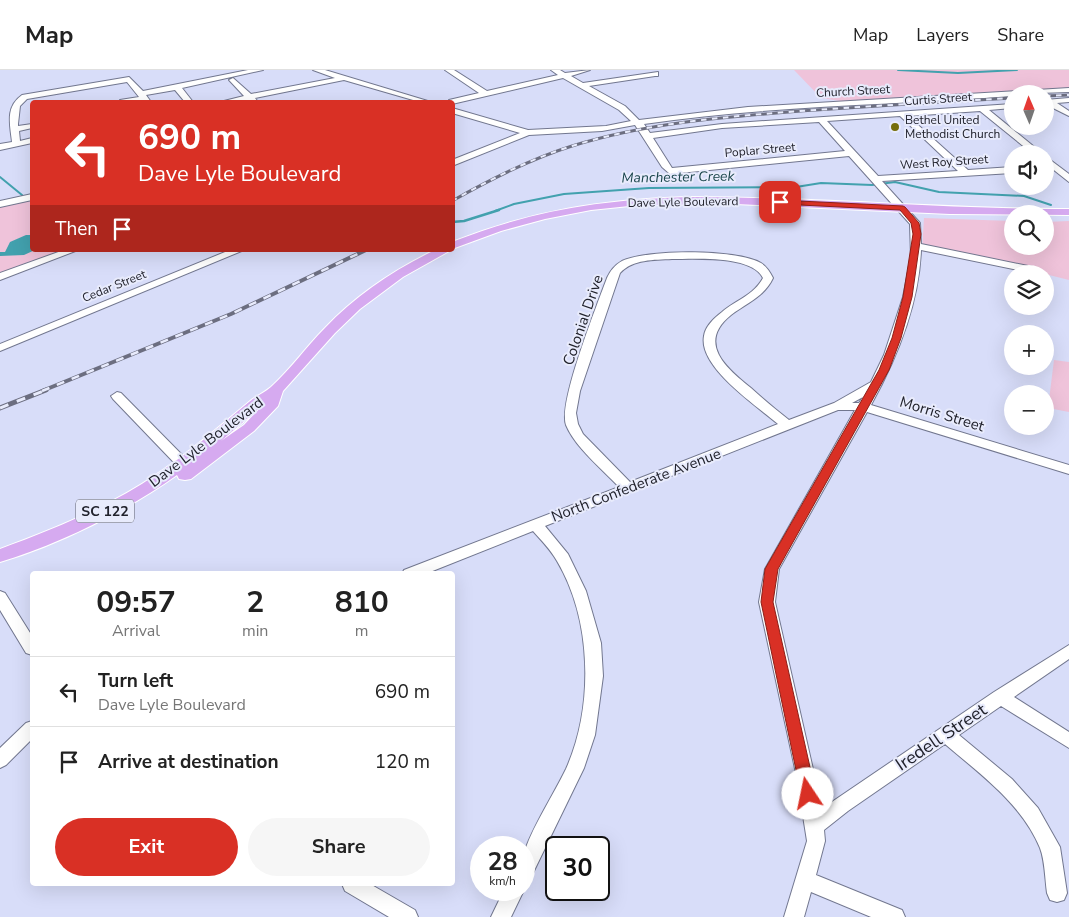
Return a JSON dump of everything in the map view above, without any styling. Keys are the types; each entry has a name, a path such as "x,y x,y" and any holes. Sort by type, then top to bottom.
{"main road":[{"name":"Dave Lyle Boulevard","path":"455,245 496,229 538,217 592,207 640,201 715,199 993,212 1069,212"},
{"name":"Dave Lyle Boulevard","path":"0,556 48,538 112,507 186,467 249,428 273,403 276,390 330,330 362,301 412,268 441,252"},
{"name":"Dave Lyle Boulevard","path":"0,568 53,548 138,506 186,467"}],"street":[{"path":"16,144 15,129 12,121 15,105 18,100 26,97 129,79 143,98 203,78 259,70"},
{"path":"317,70 420,100"},
{"path":"449,70 486,94"},
{"path":"555,70 622,108 643,129"},
{"path":"455,101 586,70"},
{"path":"582,85 655,74"},
{"path":"233,80 252,100 345,78"},
{"path":"177,87 187,100"},
{"name":"Church Street","path":"643,129 651,120 737,110 904,102 1069,90"},
{"path":"1054,101 1069,100"},
{"path":"1054,106 1069,114"},
{"name":"Curtis Street","path":"528,133 625,128 716,127 1004,107"},
{"path":"982,108 1027,145"},
{"path":"455,111 528,133"},
{"path":"902,114 966,173"},
{"path":"794,917 816,841 806,778 767,602 772,569 864,407 896,338 908,297 917,234 915,223 903,208 821,119"},
{"path":"651,120 648,123 658,127"},
{"path":"15,129 30,126"},
{"name":"Curtis Street","path":"643,129 658,127 716,127"},
{"path":"602,129 643,129"},
{"name":"Poplar Street","path":"643,129 670,171 851,153"},
{"path":"455,162 528,133"},
{"path":"0,147 30,140"},
{"path":"1055,167 1069,166"},
{"path":"1055,167 1069,178"},
{"name":"West Roy Street","path":"880,182 1004,171"},
{"path":"0,204 30,196"},
{"path":"916,246 1009,265"},
{"path":"0,277 68,252"},
{"name":"Cedar Street","path":"0,348 234,252"},
{"name":"Colonial Drive","path":"628,488 578,436 572,424 570,413 574,392 612,278 617,270 634,260 659,256 733,258 752,263 764,272 767,282 763,288 725,314 716,324 710,337 710,348 714,360 722,370 788,426"},
{"path":"837,406 876,384"},
{"path":"117,396 186,467"},
{"name":"North Confederate Avenue","path":"418,571 837,406 864,407"},
{"name":"Morris Street","path":"864,407 1069,470"},
{"path":"535,849 575,768 586,734 595,676 593,642 578,591 563,558 536,524"},
{"path":"0,597 30,646"},
{"name":"Iredell Street","path":"814,826 841,805 1069,651"},
{"path":"1000,697 1069,741"},
{"path":"0,760 30,730"},
{"path":"946,734 1006,785 1031,814 1050,847 1057,893"},
{"path":"805,880 895,917"},
{"path":"355,886 408,917"},
{"path":"501,917 509,901"}],"shaded area":[{"path":"794,70 1069,70 1069,88 1054,89 1054,85 1004,85 1004,92 847,102 821,98"},
{"path":"30,198 30,252 60,252 0,274 0,206"},
{"path":"924,218 1004,221 1004,255 1054,255 1054,222 1069,221 1069,280 1054,276 1054,265 1004,266 922,251"},
{"path":"30,235 31,252 24,255 0,256 0,252 5,252 10,242"},
{"path":"1054,360 1069,362 1069,412 1054,409 1054,385 1051,385 1052,375 1054,375"}],"waterway":[{"path":"898,70 958,73 1017,70"},
{"path":"0,177 22,195"},
{"name":"Manchester Creek","path":"495,211 514,204 564,194 649,188 796,187 821,183 872,185 895,182 939,192 1024,196 1051,205"},
{"path":"455,222 464,221 499,210"}],"railway":[{"path":"1054,96 1069,95"},
{"path":"455,199 511,170 556,151 600,138 657,126 771,113 1004,98"},
{"path":"42,391 231,314 362,252"},
{"path":"0,408 46,390"}],"place":[{"name":"Bethel United Methodist Church","path":"895,127"}],"route":[{"path":"780,202 903,208 915,223 917,234 908,297 884,370 772,569 767,602 808,794"}]}
